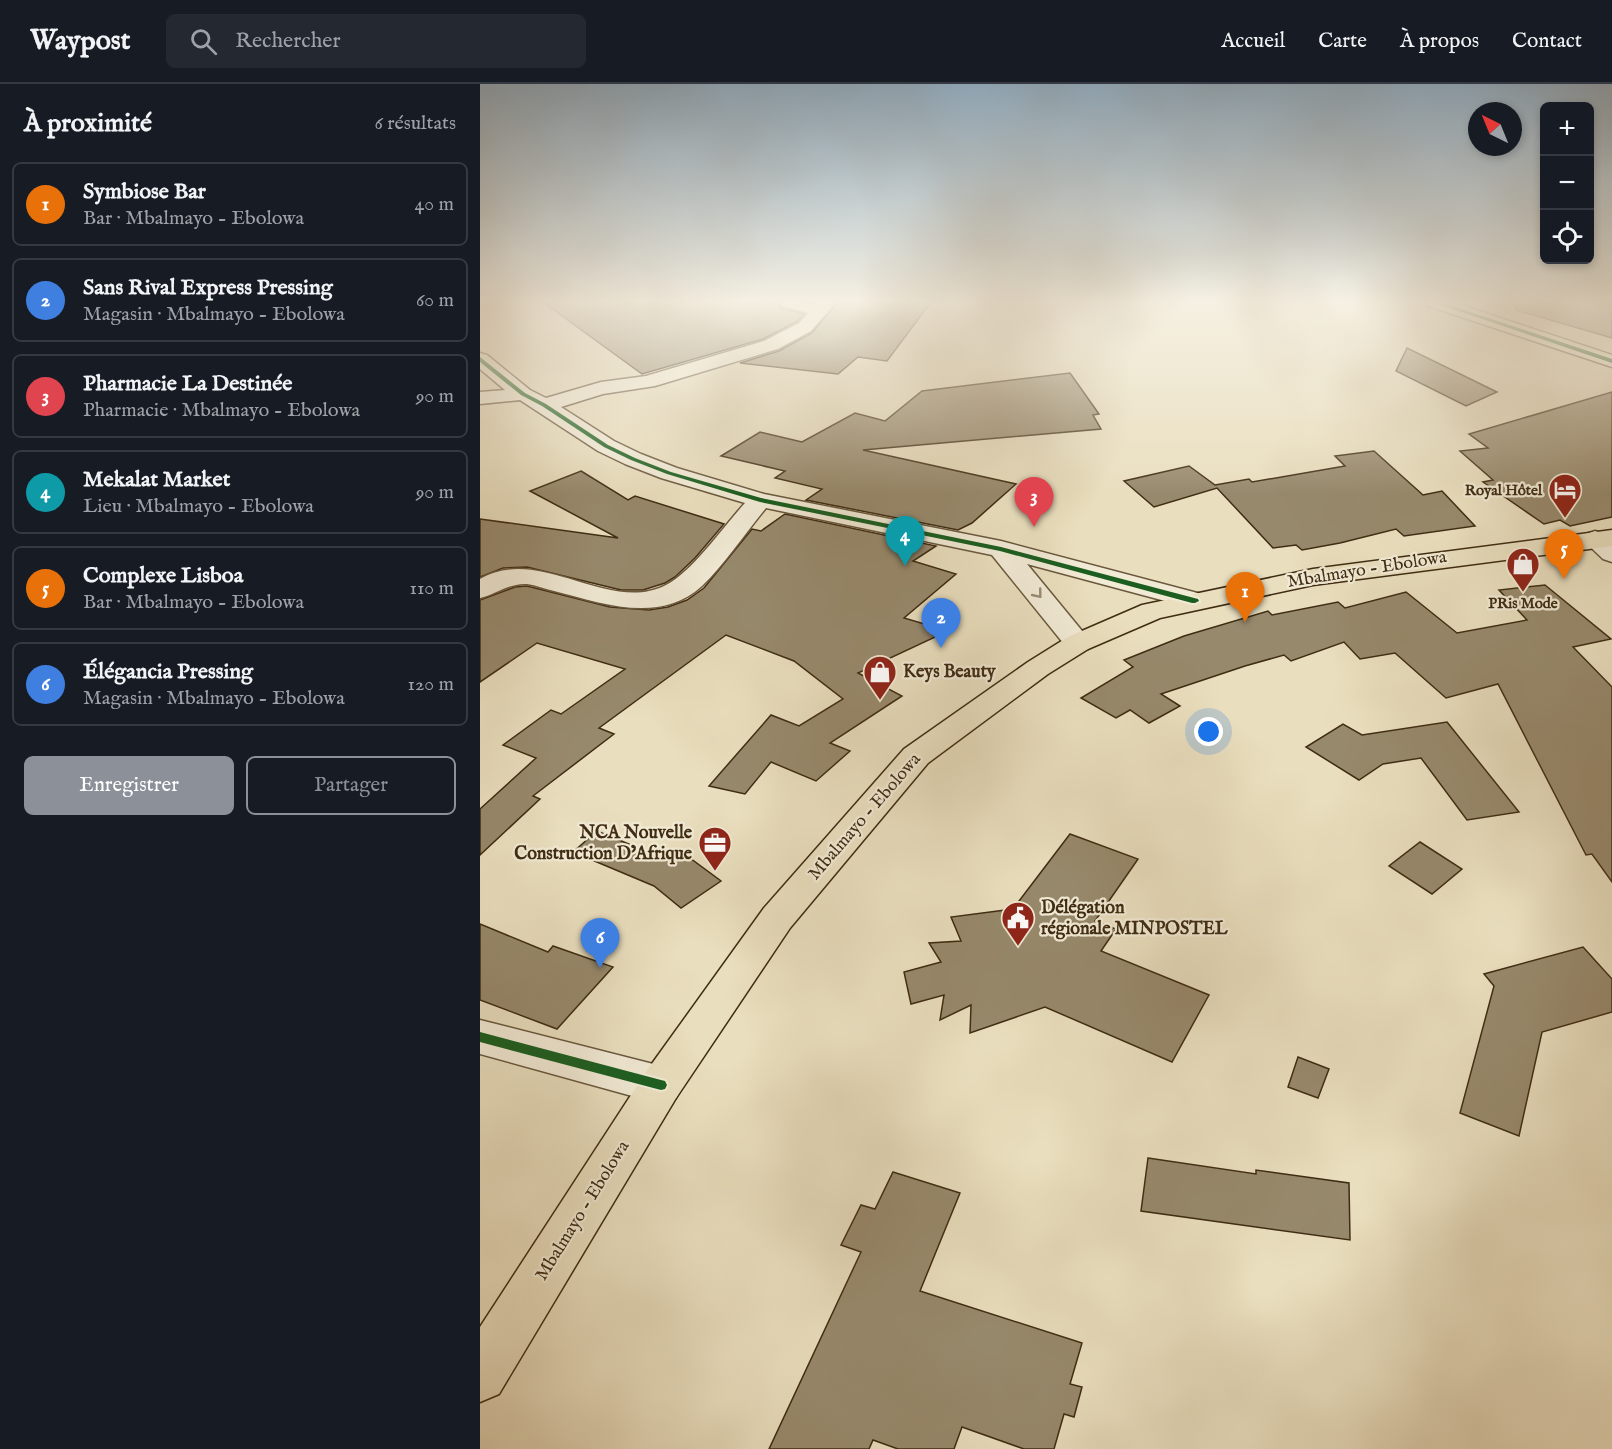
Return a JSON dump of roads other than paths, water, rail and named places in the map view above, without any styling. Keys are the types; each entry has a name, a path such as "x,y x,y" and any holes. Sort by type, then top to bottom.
{"highway":[{"name":"Mbalmayo - Ebolowa","path":"480,1375 661,1085 777,918 916,756 1029,674 1078,643 1152,610 1313,577 1606,544"}],"street":[{"path":"488,366 523,394 606,446 633,459 760,500 1000,549 1195,601"},
{"path":"543,405 601,388 648,382 702,366"},
{"path":"480,398 523,394"},
{"path":"480,590 497,580 527,576 627,601 657,598 676,591 692,580 760,500"},
{"path":"1000,549 1078,643"},
{"path":"480,1037 661,1085"}],"place":[{"name":"Royal Hôtel","path":"1565,519"},
{"name":"Pharmacie La Destinée","path":"1034,527"},
{"name":"Mekalat Market","path":"905,566"},
{"name":"Complexe Lisboa","path":"1564,579"},
{"name":"PRis Mode","path":"1523,593"},
{"name":"Symbiose Bar","path":"1245,622"},
{"name":"Sans Rival Express Pressing","path":"941,648"},
{"name":"Keys Beauty","path":"880,701"},
{"name":"NCA Nouvelle Construction D’Afrique","path":"715,872"},
{"name":"Délégation régionale MINPOSTEL","path":"1018,947"},
{"name":"Élégancia Pressing","path":"600,968"}]}
